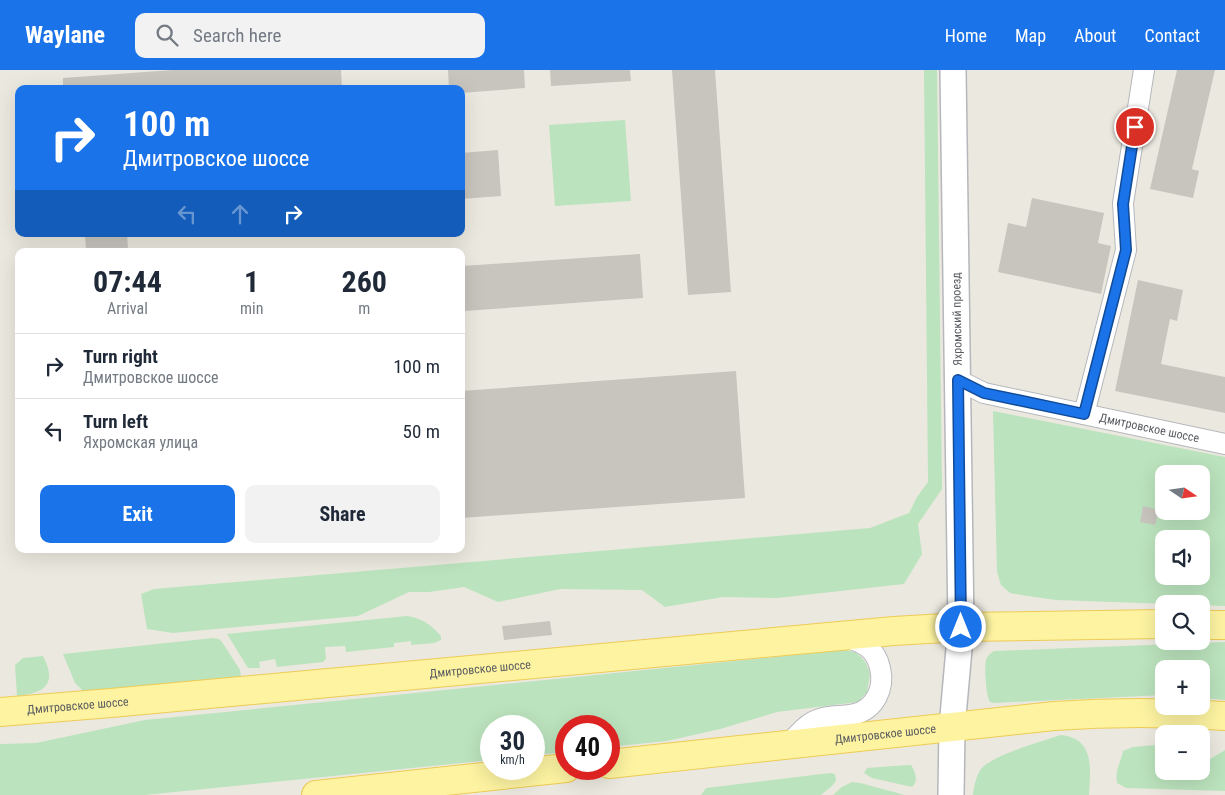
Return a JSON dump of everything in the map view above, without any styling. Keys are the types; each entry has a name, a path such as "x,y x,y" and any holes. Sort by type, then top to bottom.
{"main road":[{"name":"Дмитровское шоссе","path":"0,712 111,704 841,636 961,627 1155,624"},
{"path":"1210,625 1225,625"},
{"name":"Дмитровское шоссе","path":"620,763 790,743 1105,712 1170,712 1225,716"},
{"path":"316,795 555,769"}],"street":[{"name":"Яхромский проезд","path":"953,70 961,627"},
{"path":"1084,414 1126,250 1123,204 1144,70"},
{"name":"Дмитровское шоссе","path":"958,380 984,393 1225,444"},
{"name":"Дмитровское шоссе","path":"952,727 961,627"},
{"path":"790,743 801,731 818,719 856,714 866,709 877,697 882,674 879,661 867,645 841,636"},
{"path":"951,795 952,727"}],"green space":[{"path":"924,70 937,70 942,489 918,524 922,554 904,584 777,598 723,597 665,607 642,590 560,589 498,602 464,587 429,592 409,592 358,616 173,633 147,629 141,594 154,589 870,528 909,513 917,497 928,482"},
{"path":"625,120 631,201 555,206 549,125"},
{"path":"993,411 1225,457 1225,606 1210,605 1210,595 1155,595 1155,604 1056,600 1010,593 1001,585 997,572"},
{"path":"407,616 417,618 430,625 441,636 441,640 434,643 411,645 411,641 394,643 394,647 346,652 345,646 325,647 326,659 323,662 277,667 275,659 259,662 260,668 248,668 227,634"},
{"path":"213,638 219,639 222,642 240,670 242,683 84,692 75,683 63,654"},
{"path":"1225,642 1225,700 1210,699 1210,660 1155,660 1155,695 994,703 990,702 987,694 985,664 988,656 994,651 1155,645 1155,650 1210,650 1210,643"},
{"path":"845,650 855,652 861,657 866,663 870,674 867,692 858,702 777,712 720,729 667,741 620,746 620,715 555,715 555,753 545,754 545,715 480,715 480,761 145,795 0,795 0,744 36,743 145,720"},
{"path":"43,656 49,674 46,686 35,693 17,696 15,665 23,658"},
{"path":"1061,735 1072,738 1086,749 1090,766 1089,795 973,795 978,775 987,764 1018,749"},
{"path":"1155,745 1155,780 1210,780 1210,759 1225,750 1225,791 1126,788 1117,783 1117,770 1123,751 1133,747"},
{"path":"911,765 916,776 912,787 872,778 864,773 867,768"},
{"path":"830,773 835,774 836,780 821,795 701,795 706,788"},
{"path":"852,782 905,795 833,795 842,787"}],"building":[{"path":"172,70 341,70 342,85 63,85 63,78"},
{"path":"448,70 524,70 525,88 465,93 465,85 449,85"},
{"path":"550,70 630,70 631,81 551,86"},
{"path":"672,70 715,70 731,292 688,295"},
{"path":"1177,70 1215,70 1192,169 1199,171 1193,198 1150,189"},
{"path":"498,150 501,196 465,199 465,153"},
{"path":"1032,198 1104,213 1098,243 1111,246 1101,294 998,272 1008,223 1026,227"},
{"path":"85,237 127,237 128,248 86,248"},
{"path":"640,254 643,298 465,311 465,266"},
{"path":"1138,280 1183,290 1177,321 1170,319 1161,364 1225,377 1225,413 1115,391"},
{"path":"736,371 745,498 465,518 465,391"},
{"path":"1143,506 1155,509 1155,525 1140,522"},
{"path":"550,621 552,635 504,640 502,626"}],"route":[{"path":"961,627 958,380 984,393 1084,414 1126,250 1123,204 1135,127"}]}
